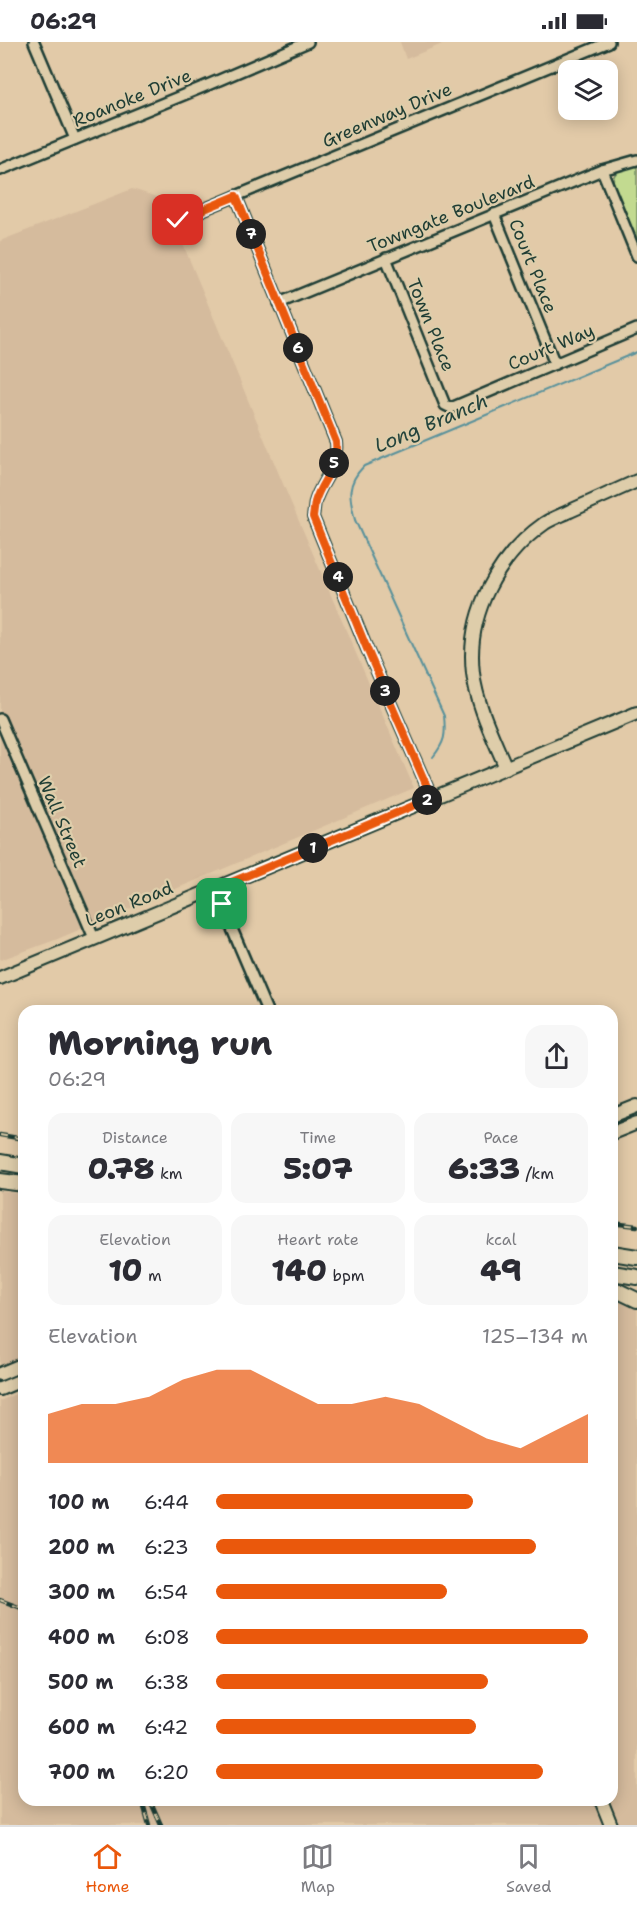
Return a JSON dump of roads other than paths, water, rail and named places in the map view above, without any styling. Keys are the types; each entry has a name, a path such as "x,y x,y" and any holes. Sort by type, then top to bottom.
{"main road":[{"path":"0,1162 18,1165"},
{"path":"0,1181 18,1183"},
{"path":"618,1254 637,1257"},
{"path":"618,1274 637,1277"},
{"path":"618,1291 637,1300"}],"street":[{"path":"34,42 75,139"},
{"name":"Roanoke Drive","path":"0,170 308,42"},
{"name":"Greenway Drive","path":"178,220 609,42"},
{"name":"Towngate Boulevard","path":"279,303 602,170 637,160"},
{"path":"602,170 637,255"},
{"path":"236,196 336,442 337,452 333,466 315,501 313,517 432,798"},
{"name":"Court Place","path":"494,214 555,363"},
{"name":"Town Place","path":"386,258 445,405"},
{"name":"Court Way","path":"445,405 452,408 637,329"},
{"path":"506,768 482,708 473,672 475,627 491,583 513,553 547,522 637,481"},
{"name":"Leon Road","path":"0,978 637,713"},
{"name":"Wall Street","path":"0,719 94,938"},
{"path":"215,889 264,1005"},
{"path":"618,1114 637,1106"},
{"path":"618,1131 637,1123"},
{"path":"0,1374 18,1365"},
{"path":"0,1389 18,1382"},
{"path":"603,1806 611,1825"}],"waterway":[{"name":"Long Branch","path":"433,757 444,738 444,716 355,520 350,498 354,479 364,466 637,352"}],"railway":[{"path":"0,1135 18,1138"},
{"path":"618,1224 637,1226"},
{"path":"0,1600 18,1607"},
{"path":"144,1806 149,1825"},
{"path":"153,1806 161,1825"}]}
